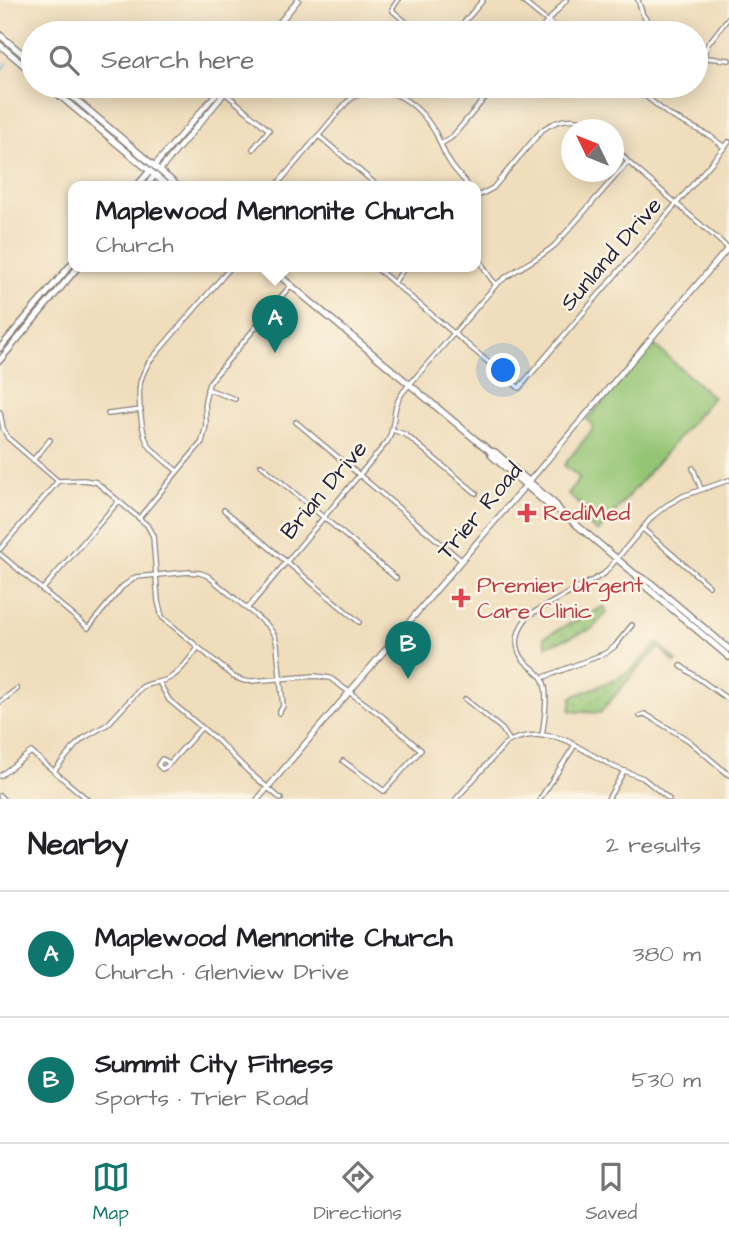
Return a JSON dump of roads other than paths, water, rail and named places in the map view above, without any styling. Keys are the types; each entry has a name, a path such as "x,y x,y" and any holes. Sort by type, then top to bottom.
{"main road":[{"path":"0,34 21,52"},
{"path":"0,45 21,63"},
{"path":"63,98 170,181"},
{"path":"73,98 164,181"},
{"path":"143,181 155,171"},
{"path":"149,181 155,171"},
{"path":"0,348 68,268"},
{"path":"0,360 74,272"},
{"path":"275,272 490,451 492,456 527,483 553,509 650,583 729,649"},
{"path":"635,574 646,587 729,657"}],"street":[{"path":"281,21 298,0"},
{"path":"398,0 393,9 405,21"},
{"path":"465,21 483,0"},
{"path":"521,0 547,21"},
{"path":"549,21 566,0"},
{"path":"638,0 648,21"},
{"path":"708,44 729,17"},
{"path":"708,58 729,60"},
{"path":"155,171 213,98"},
{"path":"231,98 269,130 253,149"},
{"path":"281,181 351,98"},
{"path":"403,98 424,116 451,166 465,181"},
{"path":"441,144 452,136 485,98"},
{"path":"647,98 669,116 710,136 724,147"},
{"path":"481,194 493,188 542,130 561,121"},
{"path":"318,135 372,181"},
{"name":"Sunland Drive","path":"454,334 519,388 729,142"},
{"path":"624,157 729,247"},
{"name":"Brian Drive","path":"247,609 386,443 393,430 398,398 496,285 555,245 628,162"},
{"name":"Trier Road","path":"258,799 729,247"},
{"path":"481,264 496,285"},
{"path":"177,471 148,444 139,387 149,362 227,272"},
{"path":"381,272 454,334"},
{"path":"394,283 402,272"},
{"path":"139,517 202,442 205,433 205,400 212,377 290,285"},
{"path":"207,389 235,399"},
{"path":"108,414 141,410"},
{"path":"0,412 5,434 58,481 90,480 102,486 139,517 153,536 158,601 162,617 233,677 251,681 330,678 382,716 421,750 384,791 343,761"},
{"path":"296,422 461,560"},
{"path":"393,430 406,435 476,493"},
{"path":"33,460 50,440"},
{"path":"261,465 396,578"},
{"path":"693,468 701,489"},
{"path":"542,736 545,697 542,678 518,650 518,634 524,622 533,613 599,578 667,505 683,496 729,480"},
{"path":"0,549 58,481"},
{"path":"42,590 119,501"},
{"path":"224,510 359,622"},
{"path":"643,529 709,586"},
{"path":"0,554 88,628 122,587 136,577 189,572 204,574 267,625 275,636 283,706 279,713"},
{"path":"542,678 606,653 632,625"},
{"path":"54,771 76,745 108,724 142,688 175,674 198,648"},
{"path":"681,666 729,700"},
{"path":"159,682 169,701 202,727 248,772 281,799"},
{"path":"0,702 17,688"},
{"path":"466,699 502,729 510,741"},
{"path":"640,716 645,714 688,740 729,775"},
{"path":"170,763 202,727"},
{"path":"456,799 501,749 521,736 562,738 646,780 669,799"},
{"path":"540,799 575,744"},
{"path":"0,776 31,752 87,799"},
{"path":"608,799 624,771"}],"waterway":[{"path":"0,70 8,63"}],"place":[{"name":"Maplewood Mennonite Church","path":"275,353"},
{"name":"RediMed","path":"527,513"},
{"name":"Premier Urgent Care Clinic","path":"461,598"},
{"name":"Summit City Fitness","path":"408,679"}]}
